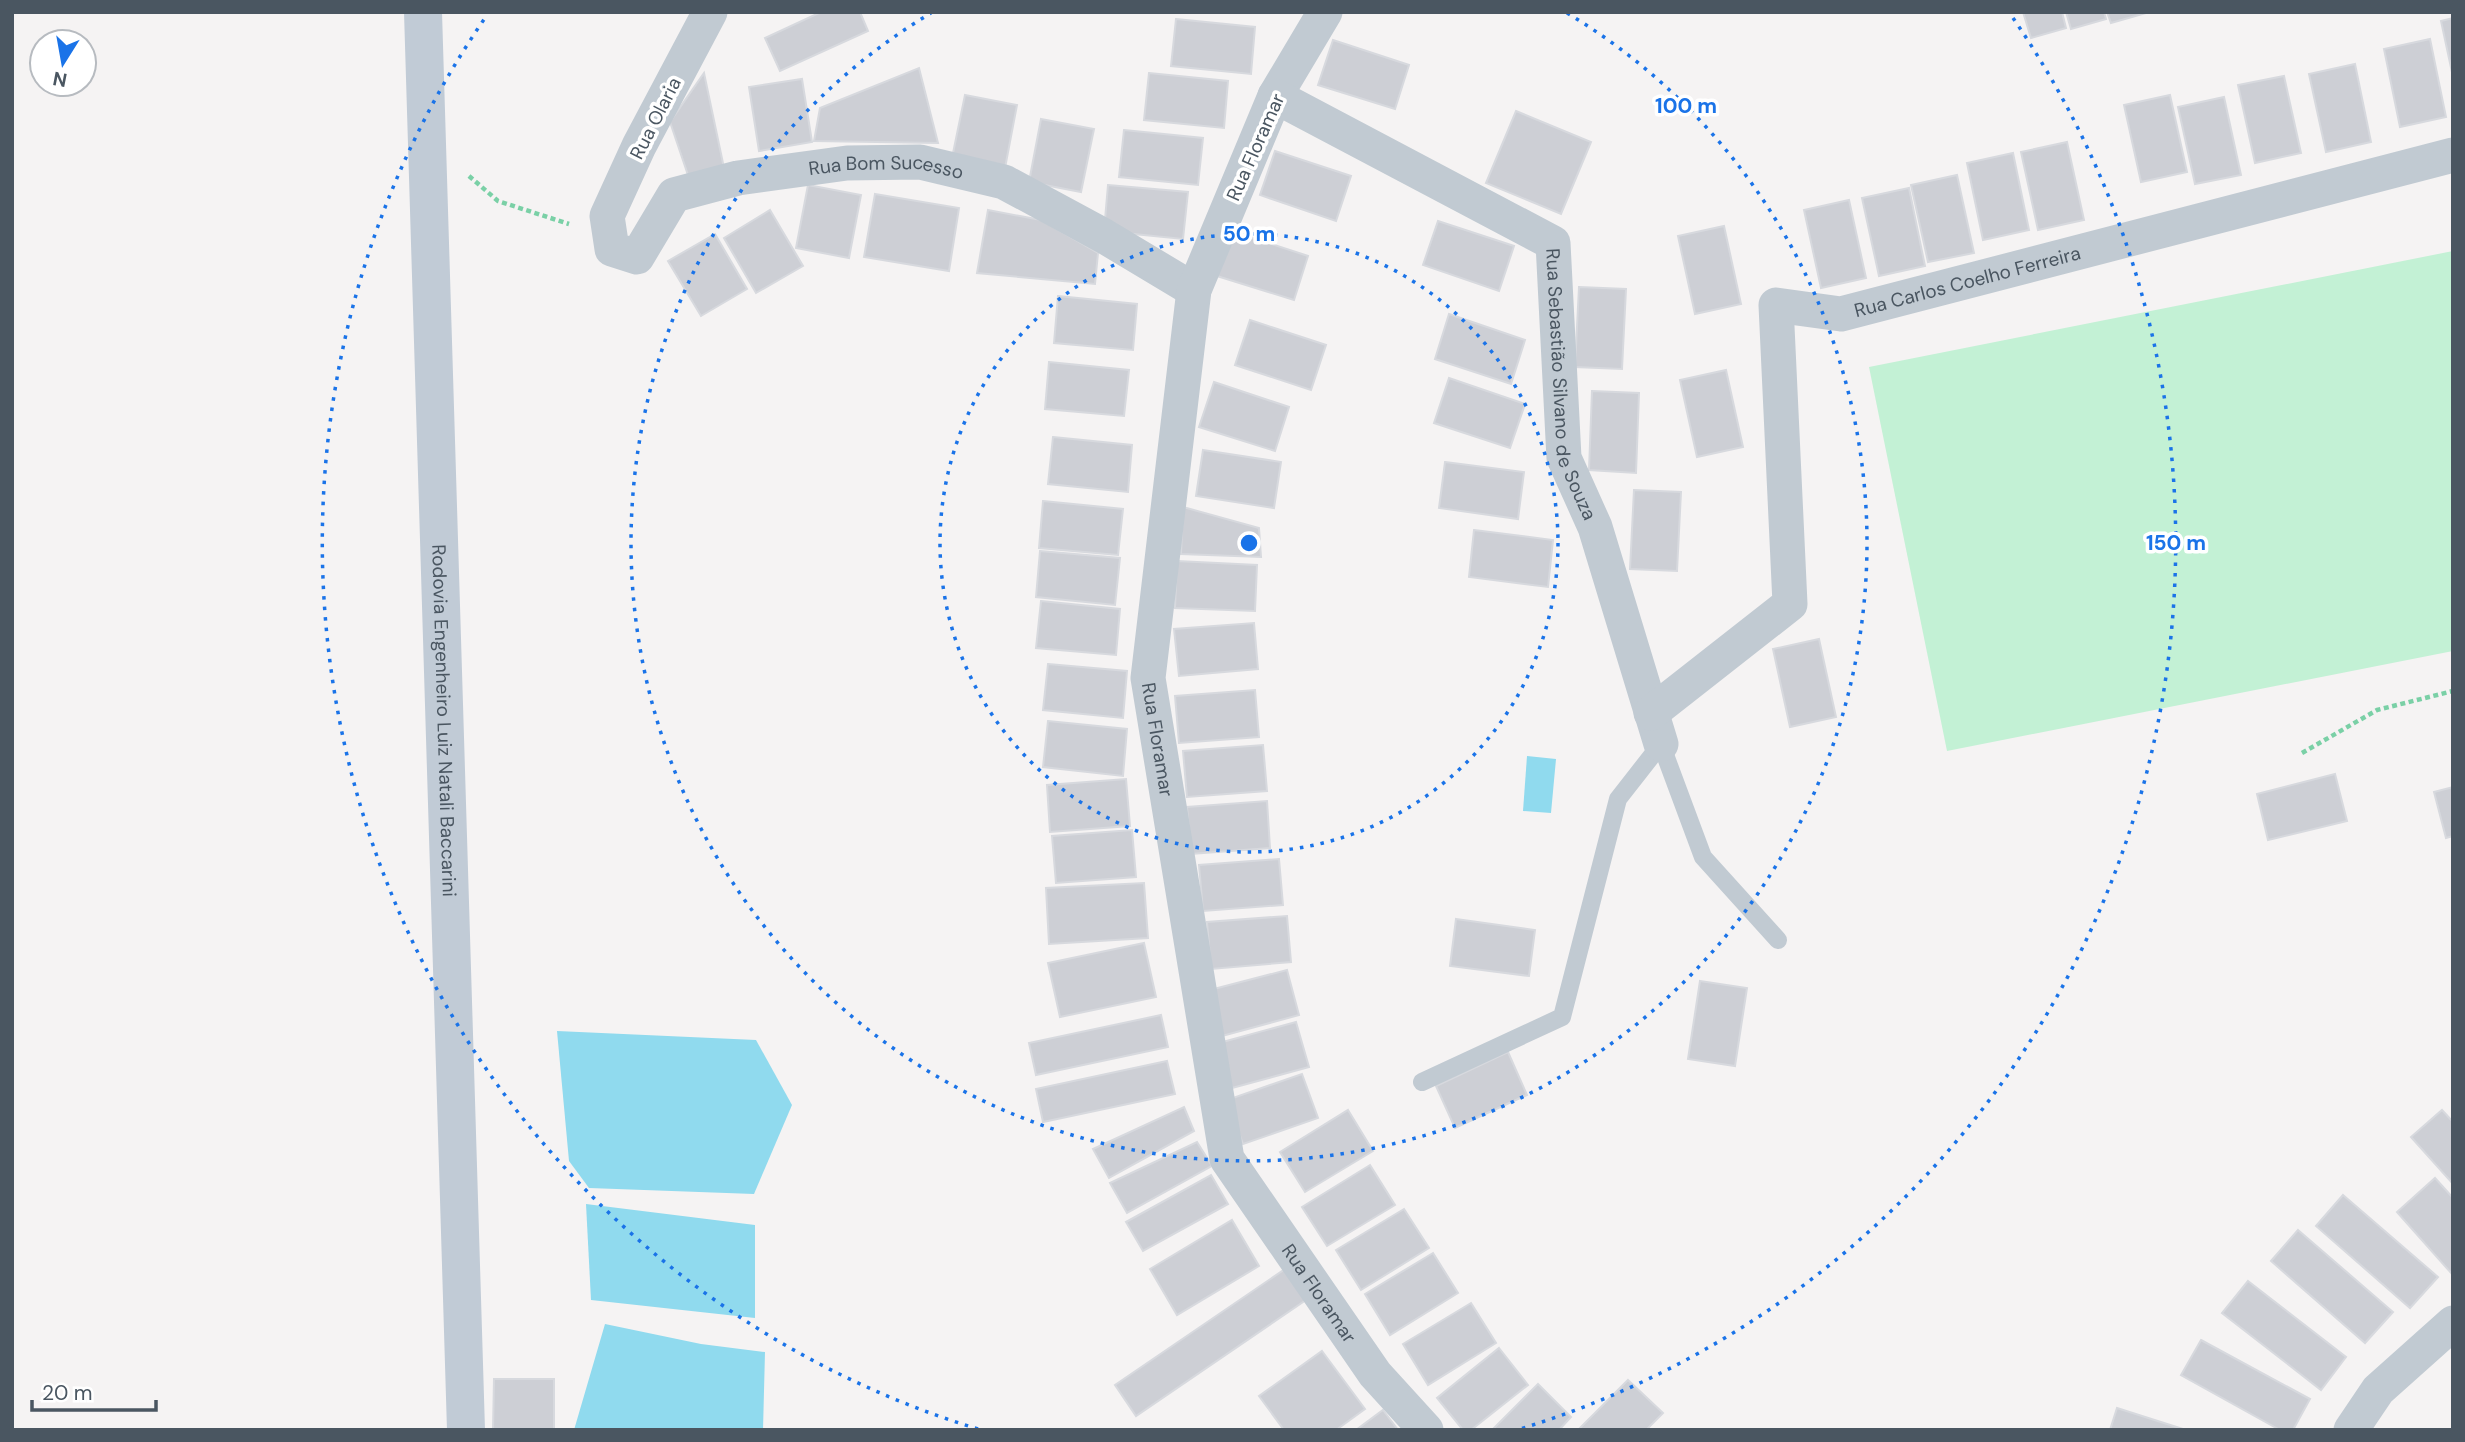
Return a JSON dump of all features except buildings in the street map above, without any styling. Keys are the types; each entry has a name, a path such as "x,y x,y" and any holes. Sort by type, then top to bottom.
{"main road":[{"name":"Rodovia Engenheiro Luiz Natali Baccarini","path":"423,12 467,1430"}],"street":[{"name":"Rua Olaria","path":"608,226 607,216 639,146 710,12"},
{"name":"Rua Floramar","path":"1325,12 1275,96 1194,290 1148,678 1227,1159 1375,1374 1426,1430"},
{"name":"Rua Sebastião Silvano de Souza","path":"1275,96 1553,243 1564,458 1595,527 1656,729"},
{"name":"Rua Carlos Coelho Ferreira","path":"1656,729 1790,604 1776,305 1841,314 2453,155"},
{"name":"Rua Bom Sucesso","path":"608,226 612,249 637,257 674,195 738,178 805,168 847,163 920,162 1004,182 1104,236 1194,290"},
{"path":"2351,1430 2378,1390 2453,1323"}],"lane":[{"path":"1656,729 1703,857 1778,940"},
{"path":"1422,1082 1562,1017 1618,799 1656,729"}],"path":[{"path":"427,137 498,201 573,226 608,226"},
{"path":"2302,753 2377,710 2453,691"}],"green space":[{"path":"2453,251 2453,651 1947,751 1869,367"}],"water":[{"path":"1527,756 1556,759 1551,813 1523,811"},
{"path":"557,1031 756,1040 792,1105 754,1194 589,1188 569,1161"},
{"path":"586,1204 755,1225 755,1318 591,1300"},
{"path":"605,1324 701,1344 765,1352 763,1430 574,1430"}]}
